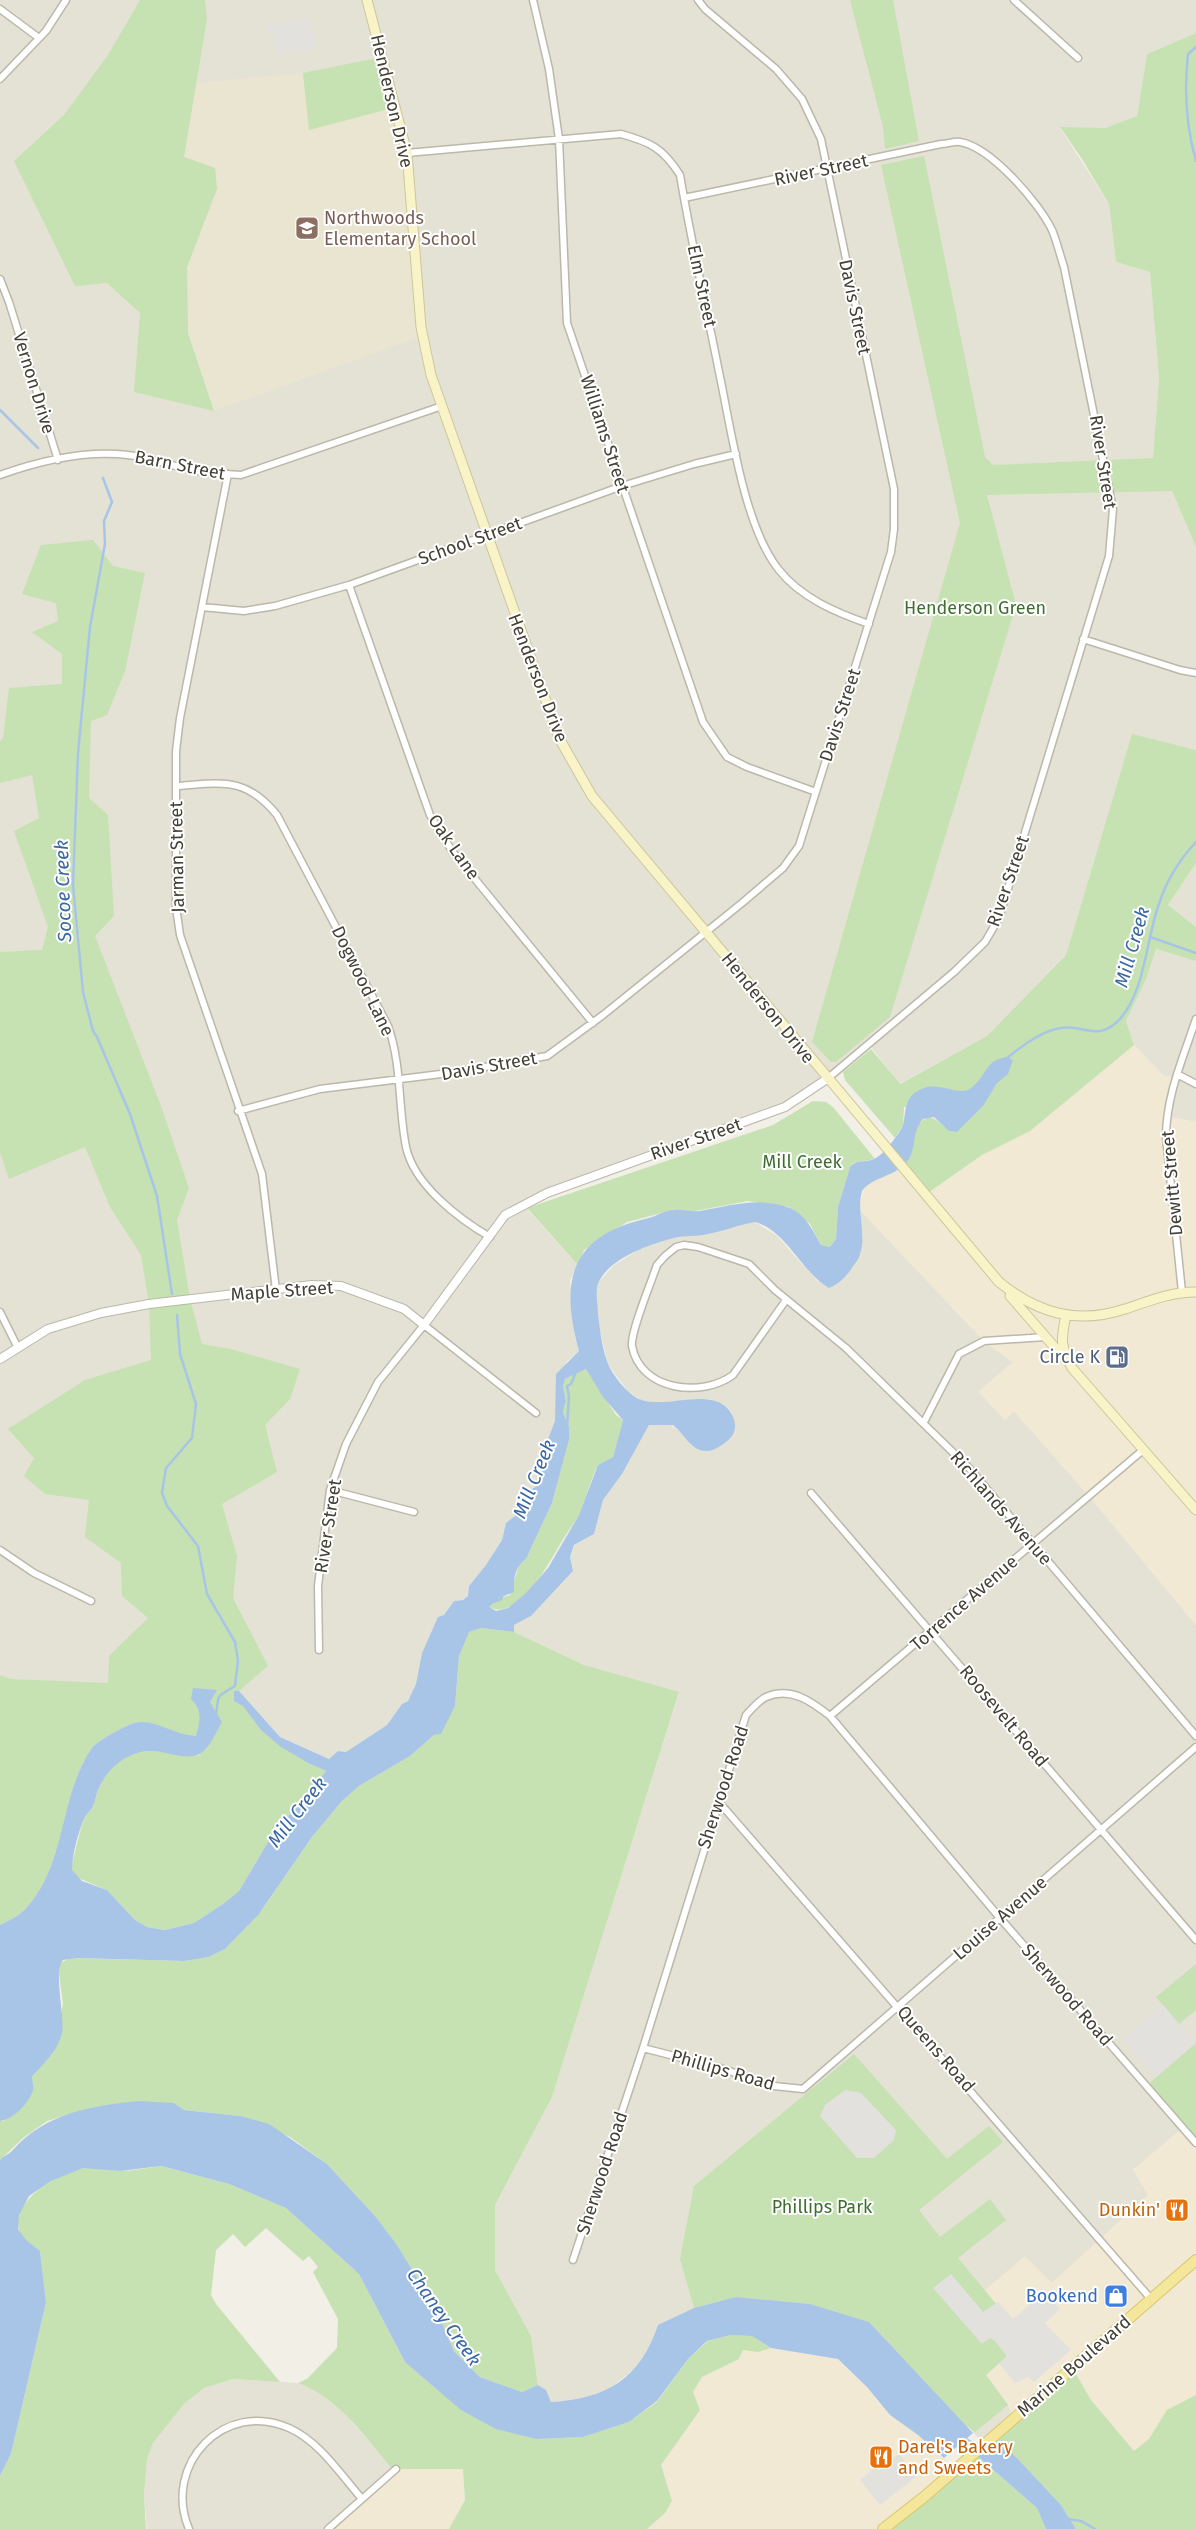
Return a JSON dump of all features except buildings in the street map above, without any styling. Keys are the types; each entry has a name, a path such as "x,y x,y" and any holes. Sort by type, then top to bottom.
{"main road":[{"name":"Henderson Drive","path":"367,0 407,153 421,327 431,375 486,536 559,738 592,796 826,1079 1045,1337 1196,1510"},
{"name":"Henderson Drive","path":"999,1282 1020,1299 1040,1308 1066,1315 1062,1337 1063,1352 1072,1368"},
{"path":"1066,1315 1094,1316 1182,1292 1196,1292"},
{"name":"Marine Boulevard","path":"883,2529 994,2436 1196,2260"}],"street":[{"path":"0,79 39,38 66,0"},
{"name":"Williams Street","path":"533,0 549,69 559,139 568,322 703,722 727,757 747,767 816,792"},
{"name":"Davis Street","path":"238,1111 320,1089 399,1080 536,1059 558,1049 706,932 783,868 799,846 891,552 894,489 821,138 802,99 776,69 705,9 698,0"},
{"path":"1014,0 1078,58"},
{"path":"0,9 39,38"},
{"name":"Elm Street","path":"407,153 621,134 645,140 660,150 680,175 736,454 756,528 779,571 802,591 834,612 869,624"},
{"name":"River Street","path":"320,1650 318,1586 330,1490 346,1444 378,1382 424,1325 505,1215 548,1193 785,1107 826,1079 954,972 985,942 999,918 1109,556 1113,509 1064,267 1052,230 1040,208 982,150 960,142 684,198"},
{"name":"Vernon Drive","path":"0,279 10,302 58,460"},
{"name":"Barn Street","path":"0,475 33,463 84,456 127,455 166,462 186,469 241,475 442,406"},
{"name":"School Street","path":"202,606 244,611 275,606 349,585 622,486 694,464 736,454"},
{"name":"Jarman Street","path":"228,474 180,718 176,751 176,907 180,935 238,1111 262,1174 276,1290"},
{"name":"Oak Lane","path":"349,585 430,815 452,851 592,1023"},
{"path":"1083,639 1180,670 1196,673"},
{"name":"Dogwood Lane","path":"176,786 206,784 240,785 254,792 277,815 388,1026 395,1047 406,1148 416,1168 434,1194 465,1222 490,1237"},
{"name":"Dewitt Street","path":"1182,1292 1166,1138 1166,1116 1177,1074 1196,1019"},
{"path":"1177,1074 1196,1084"},
{"name":"Richlands Avenue","path":"786,1300 733,1375 726,1381 678,1388 648,1374 638,1364 632,1344 644,1301 657,1265 676,1247 684,1245 698,1247 749,1264 786,1300 846,1348 924,1422 968,1468 1196,1736"},
{"name":"Maple Street","path":"0,1359 48,1329 101,1314 149,1304 312,1285 342,1286 404,1309 536,1413"},
{"path":"0,1312 18,1348"},
{"path":"924,1422 959,1354 984,1342 1045,1337"},
{"name":"Torrence Avenue","path":"830,1716 1143,1450"},
{"path":"330,1490 414,1512"},
{"name":"Roosevelt Road","path":"811,1493 932,1631 1196,1940"},
{"path":"0,1550 34,1573 91,1601"},
{"name":"Sherwood Road","path":"573,2260 643,2048 746,1715 766,1697 788,1693 805,1697 830,1716 1000,1918 1196,2144"},
{"name":"Louise Avenue","path":"803,2088 899,2007 1196,1747"},
{"name":"Queens Road","path":"718,1801 1151,2299"},
{"name":"Phillips Road","path":"643,2048 717,2067 774,2086 803,2088"},
{"path":"190,2529 182,2506 187,2468 210,2437 229,2426 248,2422 267,2421 287,2426 306,2436 362,2499"},
{"path":"328,2529 396,2469"}],"shaded area":[{"path":"0,0 1196,0 1196,33 1147,54 1137,116 1105,128 1060,128 1109,204 1116,262 1150,272 1159,378 1153,458 1172,491 1196,547 1196,750 1132,735 1066,955 987,1036 899,1084 869,1044 785,1107 651,1155 524,1206 578,1265 570,1280 575,1337 579,1351 566,1362 555,1421 543,1452 546,1459 537,1486 527,1491 520,1504 520,1512 506,1523 502,1540 486,1565 469,1586 468,1596 463,1600 454,1601 444,1615 438,1617 422,1653 416,1684 408,1701 402,1704 387,1725 346,1752 338,1751 329,1759 280,1737 239,1691 11,1679 0,1675"},
{"path":"311,18 316,49 276,55 272,32 266,33 265,25"},
{"name":"Northwoods Elementary School","path":"303,73 309,130 396,107 407,153 422,336 214,411 188,333 187,267 217,189 215,168 184,158 196,83"},
{"path":"1196,863 1196,927 1168,905"},
{"path":"1156,949 1196,961 1196,1122 1166,1116 1164,1076 1134,1045 1126,1021 1147,977"},
{"path":"1134,1045 1164,1076 1176,1077 1166,1116 1196,1122 1196,1625 1089,1496 1014,1411 1005,1420 979,1391 1013,1362 984,1341 859,1209 864,1187 905,1164 925,1195 982,1155 1030,1131"},
{"path":"859,1209 984,1341 1013,1362 979,1392 1005,1420 1014,1411 1089,1496 1196,1625 1196,2143 1133,2169 1149,2195 1052,2283 1013,2351 1008,2405 1013,2419 984,2444 907,2361 658,2325 651,2349 636,2367 607,2391 580,2400 551,2402 546,2390 538,2385 531,2336 495,2270 495,2205 552,2097 679,1693 584,1665 514,1632 514,1625 531,1616 573,1571 570,1557 575,1545 594,1534 603,1500 622,1474 649,1425 669,1424 679,1430 732,1414 727,1407 710,1399 655,1403 641,1400 628,1391 607,1360 599,1326 596,1292 599,1282 613,1266 640,1249 675,1237 708,1234 736,1225 755,1222 777,1236 818,1282 863,1237"},
{"path":"1163,2005 1196,2043 1156,2077 1123,2039"},
{"path":"845,2090 861,2093 896,2130 894,2140 874,2158 857,2158 820,2116 825,2105"},
{"path":"1182,2128 1196,2143 1196,2529 1091,2400 1072,2368 1013,2419 1008,2405 986,2375 996,2304 985,2290 1025,2256 1052,2283 1148,2195 1133,2170"},
{"path":"951,2274 983,2312 998,2302 1013,2319 1043,2293 1060,2309 1045,2323 1071,2350 1034,2382 1028,2377 1015,2383 999,2363 1007,2356 994,2340 990,2338 982,2344 933,2288"},
{"path":"771,2348 838,2359 867,2387 890,2415 918,2435 956,2469 883,2529 647,2529 665,2513 672,2502 661,2465 700,2410 693,2392 702,2377 739,2359 743,2350 758,2352"},
{"path":"233,2379 298,2383 316,2389 336,2403 394,2471 328,2529 147,2529 144,2495 147,2459 153,2443 185,2403 204,2388"},
{"path":"899,2454 917,2476 880,2505 860,2480 875,2467 878,2471"},
{"path":"396,2469 463,2469 465,2500 449,2529 328,2529"}],"green space":[{"path":"140,0 205,0 207,19 184,157 215,168 217,189 187,267 188,333 214,411 134,392 140,313 107,283 75,286 14,161 64,115 108,55"},
{"path":"850,0 893,0 919,141 885,149 883,127"},
{"name":"Henderson Green","path":"1196,33 1196,547 1172,491 987,495 1016,605 890,1017 836,1062 831,1062 812,1042 960,523 881,165 924,156 985,457 993,465 1153,458 1159,378 1150,272 1116,262 1109,204 1060,127 1105,128 1137,116 1147,54"},
{"path":"382,57 396,107 309,130 303,73"},
{"path":"93,540 113,566 145,573 125,671 107,715 91,721 89,798 108,815 114,916 95,936 161,1106 189,1188 177,1220 190,1299 202,1344 231,1349 300,1369 290,1399 265,1425 277,1472 222,1504 237,1556 233,1598 268,1666 239,1691 234,1691 261,1730 310,1764 326,1771 271,1837 239,1891 194,1923 165,1930 147,1927 135,1920 107,1890 76,1877 72,1871 72,1864 84,1819 92,1808 98,1790 107,1774 125,1758 141,1752 155,1751 186,1756 199,1755 210,1702 216,1690 198,1705 201,1721 196,1737 142,1722 134,1723 119,1730 92,1748 74,1786 57,1849 41,1889 22,1912 0,1925 0,1675 11,1679 108,1683 109,1656 148,1618 122,1596 121,1563 85,1537 89,1500 45,1494 24,1476 34,1458 8,1429 85,1380 151,1360 149,1304 141,1255 110,1207 85,1147 9,1179 0,1152 0,952 42,950 48,927 14,831 39,818 32,775 0,783 0,741 3,738 9,688 62,684 62,654 32,632 58,621 56,603 22,594 41,545"},
{"path":"1132,734 1196,750 1196,863 1168,905 1196,927 1196,961 1156,949 1147,977 1126,1021 1134,1045 1030,1131 982,1155 925,1195 905,1164 909,1158 918,1126 928,1117 956,1132 983,1106 904,1107 903,1125 895,1138 845,1080 843,1072 871,1049 900,1084 987,1036 1066,955"},
{"name":"Mill Creek","path":"813,1101 826,1102 833,1107 875,1159 853,1163 850,1167 838,1207 836,1239 830,1247 821,1245 810,1224 789,1207 748,1201 695,1211 673,1210 627,1222 584,1250 578,1265 527,1208 773,1125"},
{"path":"586,1369 616,1415 623,1420 613,1457 598,1465 579,1515 532,1588 511,1606 500,1609 488,1607 499,1598 510,1595 519,1565 526,1559 552,1503 569,1440 569,1427 563,1412 566,1401 563,1386 565,1379"},
{"path":"481,1628 514,1632 584,1665 679,1692 552,2097 495,2205 495,2270 531,2336 538,2385 522,2392 480,2377 454,2351 435,2307 397,2245 376,2217 327,2164 290,2137 240,2116 184,2110 174,2103 120,2103 89,2108 47,2121 23,2138 0,2160 0,2121 4,2121 32,2077 52,2054 63,2004 59,1973 60,1963 71,1958 184,1961 209,1957 225,1949 262,1910 312,1837 342,1801 359,1786 410,1756 434,1735 455,1706 459,1656 464,1640 469,1632"},
{"path":"1196,1964 1196,2010 1179,2024 1156,1997"},
{"path":"1196,2043 1196,2143 1146,2086"},
{"name":"Phillips Park","path":"854,2054 947,2159 989,2126 1003,2142 919,2210 940,2237 990,2199 1006,2220 958,2258 996,2304 984,2312 1013,2351 986,2375 1008,2405 975,2432 963,2423 869,2322 810,2304 736,2297 694,2308 680,2259 694,2186"},
{"path":"160,2166 229,2184 286,2208 359,2274 405,2362 537,2439 583,2437 629,2422 657,2402 688,2359 708,2341 731,2335 752,2336 771,2348 758,2352 743,2350 739,2359 702,2377 693,2392 700,2410 661,2465 672,2501 665,2513 647,2529 449,2529 465,2500 463,2469 396,2469 394,2471 351,2420 327,2398 298,2383 307,2379 337,2348 338,2319 313,2272 318,2267 309,2256 303,2261 266,2228 245,2247 233,2234 216,2250 211,2295 216,2304 280,2382 233,2379 204,2388 185,2403 153,2443 147,2459 144,2495 146,2529 0,2529 0,2476 11,2454 46,2302 40,2251 20,2234 18,2219 22,2209 40,2189 51,2181 74,2170 97,2168 124,2171"},
{"path":"1072,2367 1091,2400 1134,2451 1149,2439 1167,2410 1196,2395 1196,2529 1076,2529 1061,2505 994,2436"},
{"path":"974,2453 1037,2508 1046,2529 883,2529"}],"water":[{"path":"1006,1057 1013,1060 1008,1074 997,1083 983,1106 957,1132 949,1131 934,1117 923,1119 919,1125 909,1159 905,1164 895,1172 866,1186 862,1191 860,1207 862,1246 859,1256 850,1271 838,1283 829,1288 810,1272 776,1234 755,1222 708,1234 678,1237 664,1241 630,1254 610,1267 598,1284 597,1295 603,1347 614,1375 635,1397 650,1402 691,1399 716,1401 726,1407 734,1419 735,1429 733,1435 723,1444 708,1451 696,1448 673,1425 649,1425 622,1474 603,1500 594,1534 574,1545 570,1557 573,1571 531,1616 514,1625 514,1632 481,1628 469,1632 459,1656 455,1706 441,1734 434,1735 410,1756 359,1786 342,1801 312,1837 259,1914 225,1949 209,1957 184,1961 77,1958 63,1960 59,1974 62,2025 60,2040 50,2057 32,2077 33,2089 28,2100 15,2114 0,2121 0,1925 22,1912 41,1889 57,1849 81,1766 92,1748 100,1741 125,1727 142,1722 196,1736 200,1716 195,1703 191,1699 193,1688 217,1690 210,1702 222,1722 205,1750 192,1756 154,1751 140,1752 125,1758 107,1774 82,1825 74,1851 72,1870 82,1881 107,1890 135,1920 147,1927 165,1930 194,1923 223,1904 239,1891 271,1837 326,1771 281,1747 261,1730 243,1706 234,1701 234,1691 239,1691 280,1737 329,1759 338,1751 346,1752 387,1725 402,1704 408,1701 416,1684 422,1653 438,1617 444,1615 454,1601 463,1600 468,1596 469,1586 486,1565 502,1540 506,1523 520,1512 524,1496 537,1486 545,1459 543,1452 555,1421 556,1374 579,1351 573,1325 572,1282 577,1264 587,1249 602,1236 623,1226 667,1211 700,1211 756,1202 779,1204 796,1211 808,1224 821,1245 830,1247 836,1239 838,1207 850,1167 858,1162 877,1158 889,1146 903,1125 907,1104 912,1095 917,1091 930,1087 967,1090 976,1083 989,1065","holes":["586,1369 603,1397 623,1420 613,1457 598,1465 579,1515 548,1568 526,1593 508,1608 496,1611 489,1607 499,1598 514,1592 517,1570 526,1559 552,1503 569,1440 569,1427 563,1412 566,1401 563,1386 565,1379"]},
{"path":"140,2101 174,2103 184,2110 240,2116 269,2124 327,2164 376,2217 397,2245 435,2307 454,2351 480,2377 522,2392 538,2385 546,2390 551,2402 571,2400 604,2391 618,2383 631,2372 641,2359 658,2325 694,2308 736,2297 810,2304 869,2322 973,2433 944,2458 918,2435 890,2415 867,2387 838,2359 771,2348 752,2336 731,2335 707,2341 688,2359 657,2401 629,2422 583,2437 537,2439 496,2429 461,2410 405,2362 359,2274 286,2208 229,2184 161,2166 120,2171 83,2168 51,2181 29,2196 19,2215 18,2229 26,2240 40,2251 46,2302 11,2454 0,2476 0,2160 39,2128 71,2113 105,2105"},
{"path":"994,2436 1061,2505 1076,2529 1046,2529 1037,2508 974,2453"}],"waterway":[{"path":"1196,47 1188,54 1186,81 1188,121 1196,161"},
{"name":"Socoe Creek","path":"0,410 38,448"},
{"name":"Socoe Creek","path":"103,478 112,502 104,521 105,544 90,627 78,753 73,885 83,992 93,1031 130,1114 157,1196 172,1294"},
{"name":"Mill Creek","path":"1009,1060 1008,1057 1020,1048 1047,1032 1069,1027 1090,1031 1103,1030 1118,1021 1127,1010 1134,996 1165,887 1179,863 1196,842"},
{"path":"1150,937 1196,953"},
{"name":"Socoe Creek","path":"177,1315 180,1354 196,1404 192,1438 166,1468 162,1493 167,1506 198,1546 207,1594 235,1642 238,1661 235,1686 219,1697 216,1715"},
{"name":"Mill Creek","path":"567,1427 569,1396 567,1386 571,1384 577,1369"},
{"name":"Mill Creek","path":"493,1602 501,1599 502,1596"},
{"name":"Chaney Creek","path":"966,2439 979,2447"},
{"name":"Chaney Creek","path":"1067,2519 1081,2521 1095,2529"}],"place":[{"name":"Northwoods Elementary School","path":"307,228"},
{"name":"Circle K","path":"1117,1357"},
{"name":"Dunkin'","path":"1177,2210"},
{"name":"Bookend","path":"1116,2296"},
{"name":"Darel's Bakery and Sweets","path":"881,2457"}]}
